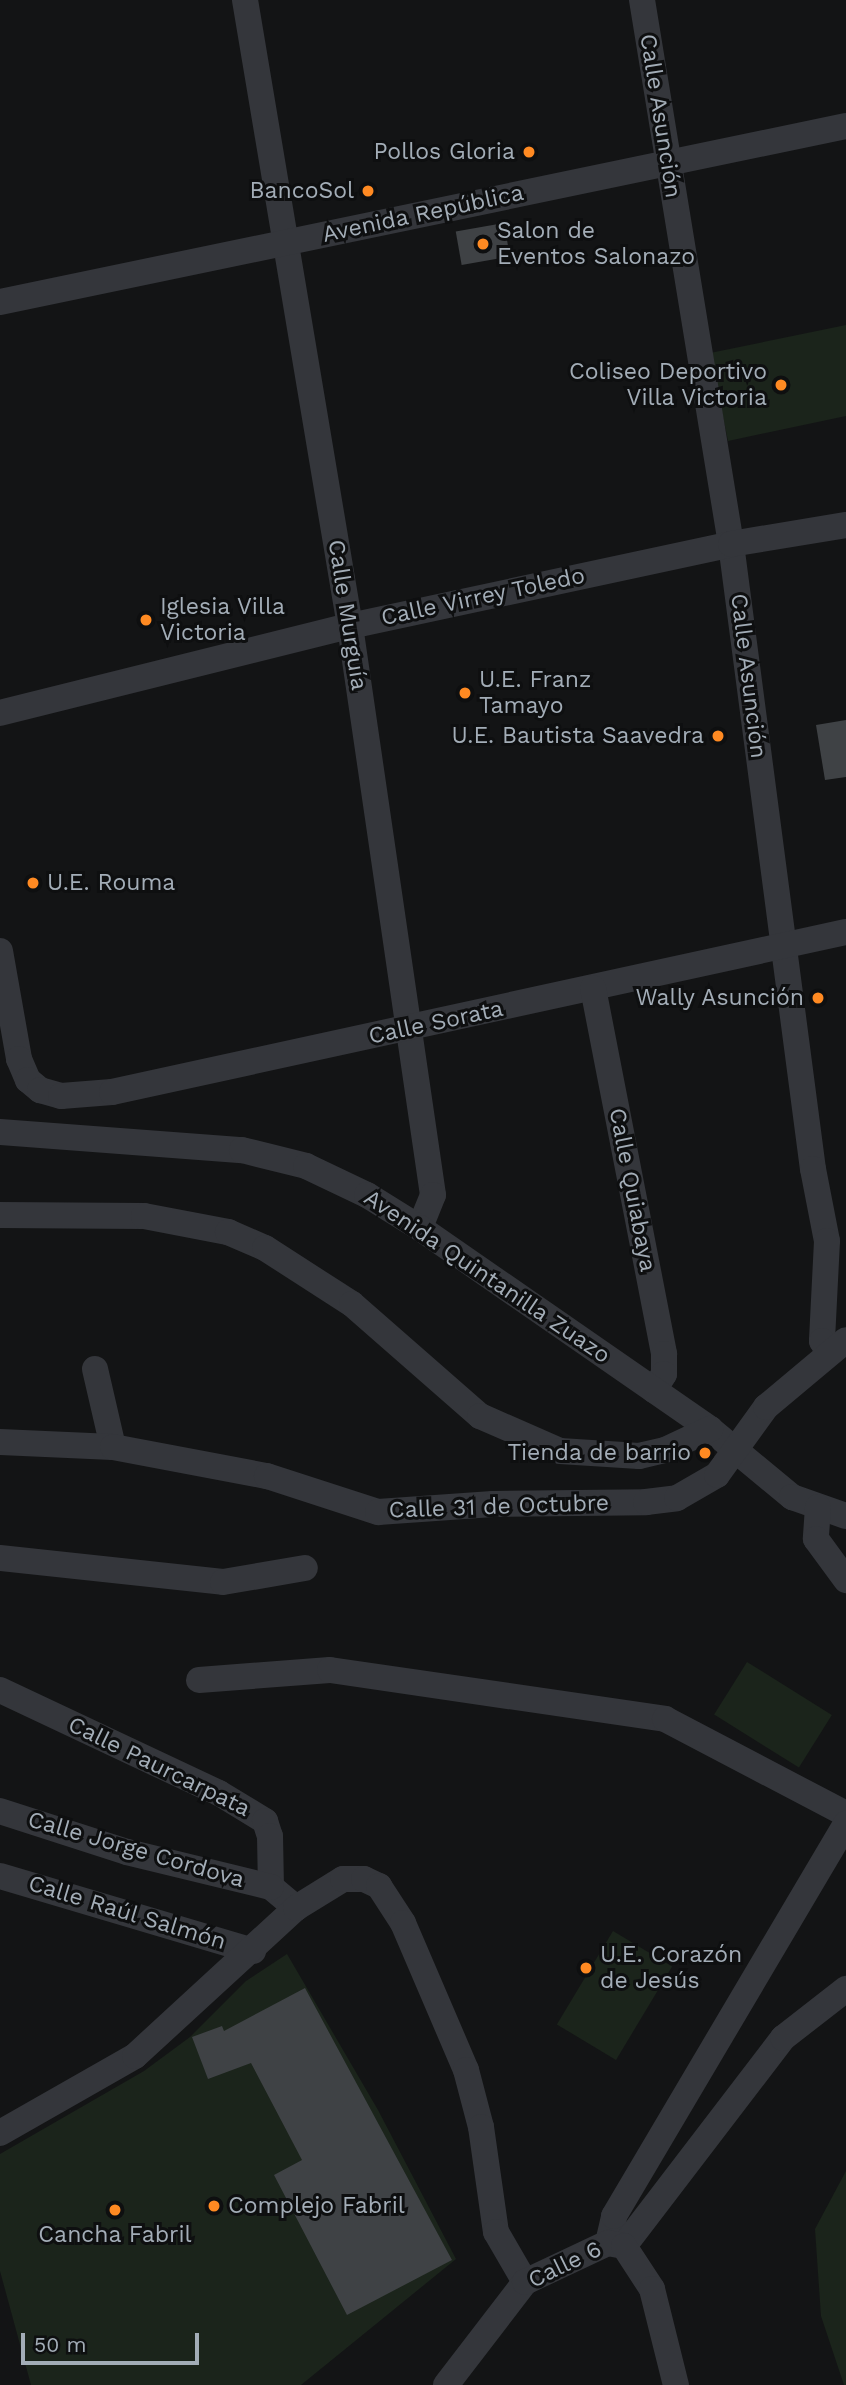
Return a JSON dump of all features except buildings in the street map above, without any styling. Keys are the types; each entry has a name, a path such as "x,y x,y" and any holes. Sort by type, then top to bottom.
{"street":[{"name":"Calle Murguía","path":"245,0 350,626 433,1195 420,1228"},
{"name":"Calle Asunción","path":"642,0 666,160 731,544 813,1169 827,1241 822,1341 838,1347"},
{"name":"Avenida República","path":"0,302 285,245 666,160 846,126"},
{"name":"Calle Virrey Toledo","path":"0,713 350,626 731,544 846,525"},
{"name":"Calle Sorata","path":"0,951 19,1059 28,1080 40,1090 61,1096 112,1093 846,932"},
{"name":"Calle Quiabaya","path":"593,988 663,1354 664,1374 654,1390"},
{"name":"Avenida Quintanilla Zuazo","path":"0,1132 242,1150 306,1166 367,1195 420,1228 710,1429 792,1497 846,1516"},
{"path":"0,1214 144,1216 228,1232 265,1248 352,1304 480,1416 560,1451 639,1455 675,1447 710,1429"},
{"name":"Calle 31 de Octubre","path":"0,1442 113,1447 267,1476 378,1512 677,1497 717,1475 766,1407 838,1347"},
{"path":"95,1369 113,1447"},
{"path":"818,1507 816,1539 846,1580"},
{"path":"0,1558 223,1582 305,1568"},
{"path":"199,1679 330,1670 665,1719 846,1814"},
{"name":"Calle Paurcarpata","path":"0,1690 219,1793 265,1821 270,1836 271,1887"},
{"name":"Calle Jorge Cordova","path":"0,1811 127,1852 271,1887"},
{"path":"616,2245 614,2216 846,1824"},
{"name":"Calle Raúl Salmón","path":"0,1876 253,1951"},
{"path":"0,2133 135,2056 253,1951 296,1908 343,1880 364,1879 379,1886 403,1923 466,2070 481,2127 488,2191 496,2232 525,2282"},
{"path":"271,1887 296,1908"},
{"path":"616,2245 783,2038 846,1989"},
{"name":"Calle 6","path":"446,2385 525,2282 616,2245 652,2289 677,2385"}],"shaded area":[{"name":"Coliseo Deportivo Villa Victoria","path":"846,325 846,416 728,441 710,353"},
{"path":"747,1662 832,1715 799,1768 714,1715"},
{"path":"613,1931 672,1967 616,2060 557,2024"},
{"name":"Complejo Fabril","path":"287,1954 378,2110 456,2259 301,2385 31,2385 0,2271 0,2154 144,2071 190,2037 246,1981"},
{"path":"846,2171 844,2385 821,2316 815,2229"}],"place":[{"name":"Pollos Gloria","path":"529,152"},
{"name":"BancoSol","path":"368,191"},
{"name":"Salon de Eventos Salonazo","path":"483,244"},
{"name":"Coliseo Deportivo Villa Victoria","path":"781,385"},
{"name":"Iglesia Villa Victoria","path":"146,620"},
{"name":"U.E. Franz Tamayo","path":"465,693"},
{"name":"U.E. Bautista Saavedra","path":"718,736"},
{"name":"U.E. Rouma","path":"33,883"},
{"name":"Wally Asunción","path":"818,998"},
{"name":"Tienda de barrio","path":"705,1453"},
{"name":"U.E. Corazón de Jesús","path":"586,1968"},
{"name":"Complejo Fabril","path":"214,2206"},
{"name":"Cancha Fabril","path":"115,2210"}]}
